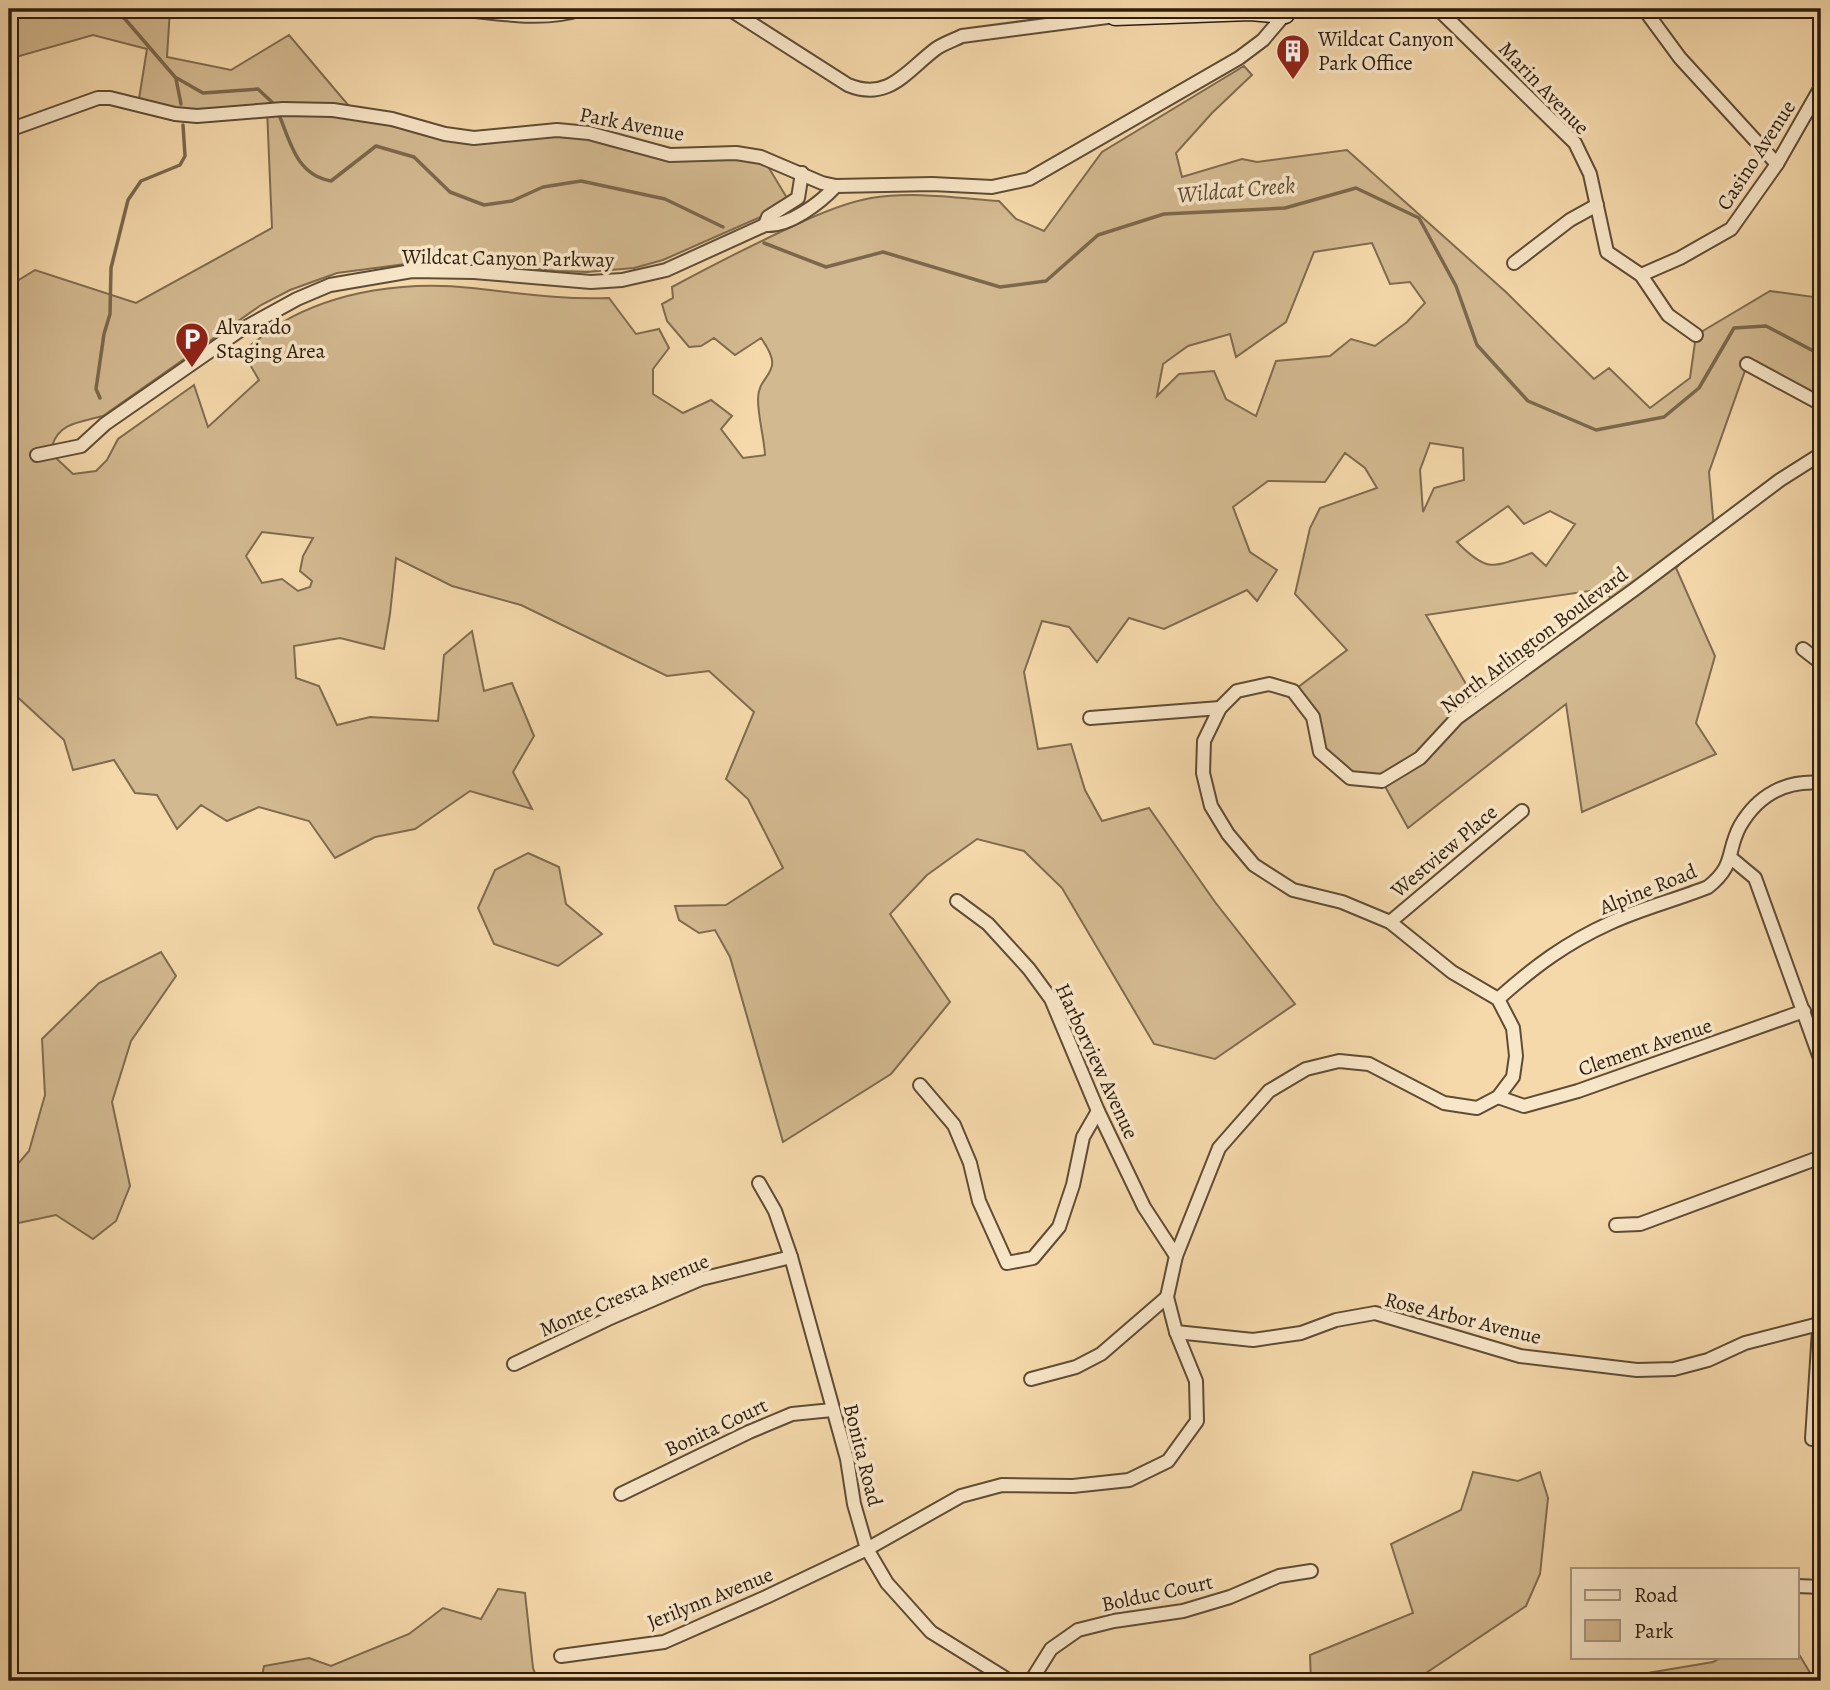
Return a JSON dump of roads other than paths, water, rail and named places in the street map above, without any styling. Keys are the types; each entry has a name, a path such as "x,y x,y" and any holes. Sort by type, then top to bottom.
{"main road":[{"path":"1115,13 1286,11"}],"street":[{"path":"458,9 518,15 569,13 582,9"},
{"path":"729,9 848,85 876,91 890,86 940,46 962,36 1115,13"},
{"name":"Marin Avenue","path":"1438,9 1576,143 1590,174 1607,252 1641,275 1668,315 1696,335"},
{"path":"1644,9 1679,58 1777,164"},
{"name":"Park Avenue","path":"9,130 98,98 110,98 174,114 197,116 283,108 320,108 354,112 445,134 474,138 557,130 589,133 670,155 736,153 761,157 822,183 836,186 932,184 992,187 1029,179 1242,56 1264,40 1286,11"},
{"name":"Casino Avenue","path":"1641,275 1680,258 1731,229 1777,164 1821,87"},
{"path":"802,173 798,198 800,206 806,210"},
{"name":"Wildcat Canyon Parkway","path":"37,455 81,446 105,424 231,336 265,315 330,285 412,271 474,272 591,282 622,280 666,271 765,225 774,226 815,206 836,186"},
{"name":"Wildcat Canyon Parkway","path":"765,225 768,217 798,198"},
{"path":"1514,263 1570,220 1597,205"},
{"path":"1747,364 1821,404"},
{"name":"North Arlington Boulevard","path":"1499,999 1452,972 1390,922 1342,902 1293,890 1254,865 1228,834 1211,806 1203,773 1204,741 1220,708 1237,691 1269,684 1293,691 1313,717 1320,752 1350,778 1382,780 1420,758 1457,718 1780,480 1821,454"},
{"path":"1803,649 1821,663"},
{"path":"1090,718 1220,708"},
{"name":"Alpine Road","path":"1499,999 1534,967 1569,943 1613,922 1708,887 1720,877 1731,858 1739,828 1756,805 1782,786 1821,783"},
{"name":"Westview Place","path":"1390,922 1522,811"},
{"path":"1731,858 1755,878 1821,1060"},
{"name":"Harborview Avenue","path":"957,901 988,924 1029,969 1051,999 1098,1111 1144,1207 1176,1256"},
{"path":"1176,1332 1167,1297 1176,1256 1219,1148 1269,1091 1306,1069 1339,1061 1369,1064 1444,1103 1477,1108 1498,1097 1513,1077 1516,1056 1513,1028 1499,999"},
{"name":"Clement Avenue","path":"1498,1097 1524,1106 1578,1091 1804,1011"},
{"path":"920,1085 954,1125 970,1163 979,1201 1007,1263 1033,1258 1059,1227 1073,1185 1083,1137 1098,1111"},
{"path":"1616,1225 1640,1224 1821,1157"},
{"name":"Bonita Road","path":"759,1183 775,1211 791,1256 847,1458 867,1549 887,1583 931,1632 1010,1681"},
{"name":"Monte Cresta Avenue","path":"514,1364 701,1279 791,1256"},
{"path":"1031,1379 1076,1367 1101,1354 1167,1297"},
{"path":"1812,1438 1821,1299"},
{"name":"Rose Arbor Avenue","path":"1176,1332 1252,1340 1301,1333 1336,1320 1375,1313 1520,1356 1637,1370 1674,1369 1708,1360 1745,1343 1819,1324"},
{"name":"Jerilynn Avenue","path":"561,1656 664,1643 867,1549 961,1496 1002,1485 1073,1486 1129,1480 1168,1461 1197,1421 1196,1381 1176,1332"},
{"name":"Bonita Court","path":"621,1494 792,1414 832,1410"},
{"name":"Bolduc Court","path":"1031,1681 1051,1650 1078,1630 1114,1621 1184,1612 1230,1597 1279,1576 1311,1571"},
{"path":"1798,1586 1821,1587"}],"waterway":[{"name":"Wildcat Creek","path":"108,9 125,19 175,77 203,93 258,89 275,105"},
{"path":"176,79 181,104"},
{"name":"Wildcat Creek","path":"278,112 296,155 302,164 319,178 331,181 376,146 414,157 450,192 484,205 512,201 543,187 581,181 665,199 723,227"},
{"path":"100,398 96,389 104,334 110,314 111,268 128,200 141,181 180,165 185,156 183,125"},
{"name":"Wildcat Creek","path":"764,243 826,267 883,252 1000,287 1046,281 1098,235 1164,214 1285,208 1356,188 1419,218 1456,286 1477,345 1528,401 1596,430 1664,417 1699,388 1734,328 1766,326 1821,355"}],"place":[{"name":"Wildcat Canyon Park Office","path":"1293,81"},
{"name":"Alvarado Staging Area","path":"192,369"}]}
